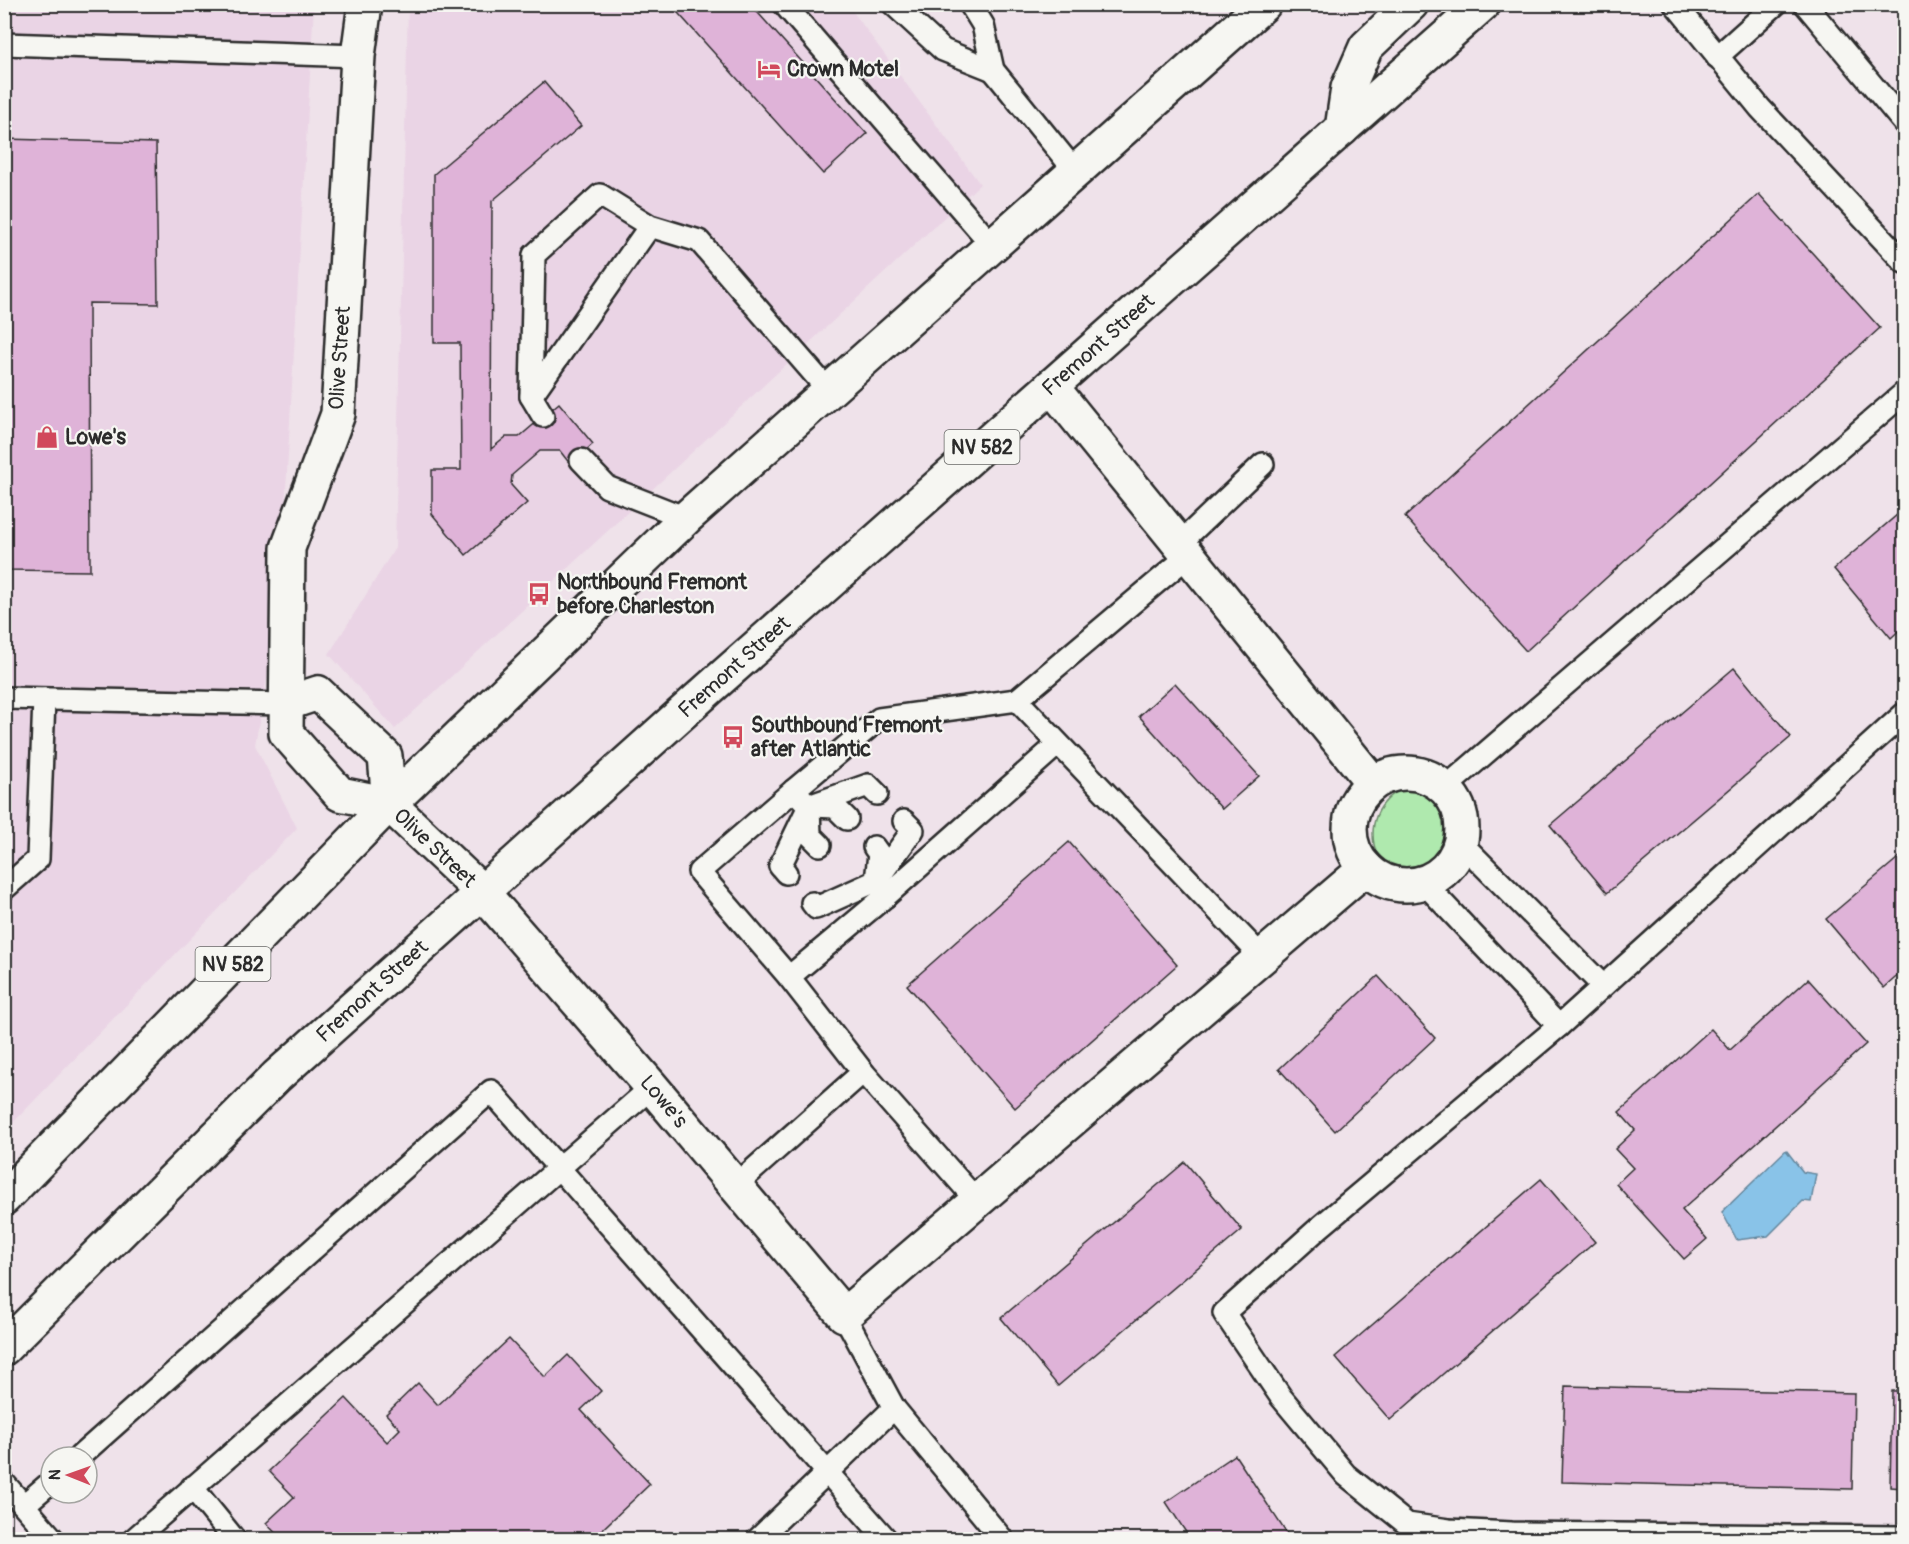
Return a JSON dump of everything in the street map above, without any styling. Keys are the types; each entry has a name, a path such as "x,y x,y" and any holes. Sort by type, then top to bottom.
{"main road":[{"name":"Olive Street","path":"365,4 358,56 338,414 288,548 286,734 340,794 388,804 482,892"},
{"name":"NV 582","path":"4,1198 388,804 686,518 1264,4"},
{"path":"1342,129 1348,88 1366,47 1411,4"},
{"name":"Fremont Street","path":"4,1348 277,1076 1483,4"},
{"path":"1051,386 1373,783"},
{"name":"Olive Street","path":"285,704 318,693 385,756 388,804"},
{"path":"1410,772 1445,788 1456,804 1462,822 1460,842 1452,860 1439,874 1424,882 1407,885 1390,883 1366,867 1354,848 1350,832 1351,814 1359,797 1373,783 1390,774 1410,772"},
{"path":"844,1315 1366,867"},
{"name":"Lowe's","path":"482,892 652,1087 844,1315"}],"lane":[{"path":"784,4 992,244"},
{"path":"893,4 943,50 993,70"},
{"path":"970,4 983,25 993,70 1075,171"},
{"path":"1675,4 1760,108 1905,262"},
{"path":"1717,57 1776,4"},
{"path":"1805,4 1905,123"},
{"path":"4,44 358,56"},
{"path":"543,416 531,396 534,255 600,195 650,226 699,241 828,390"},
{"path":"531,396 650,226"},
{"path":"1445,788 1905,393"},
{"path":"581,460 607,487 686,518"},
{"path":"977,1201 864,1072 789,976 699,872 879,719 1017,700 1184,550 1263,464"},
{"path":"4,698 285,704"},
{"path":"4,889 38,859 44,699"},
{"path":"1017,700 1262,957"},
{"path":"1905,714 1559,1026 1320,1227 1224,1312 1281,1397 1346,1475 1407,1524 1449,1530 1512,1533 1905,1537"},
{"path":"789,976 881,889 1058,744"},
{"path":"786,873 780,866 808,806 868,785 877,794"},
{"path":"794,790 808,806 810,835 820,845"},
{"path":"808,806 835,807 848,819"},
{"path":"812,903 816,908 881,889 913,830 904,821"},
{"path":"1460,842 1602,985"},
{"path":"874,847 879,854 881,889"},
{"path":"846,874 849,878 881,889"},
{"path":"1424,882 1559,1026"},
{"path":"735,1186 864,1072"},
{"path":"133,1539 652,1087"},
{"path":"93,1445 491,1091 886,1539"},
{"path":"844,1315 894,1408 1003,1539"},
{"path":"757,1539 894,1408"},
{"path":"4,1483 54,1539"},
{"path":"192,1487 235,1539"},
{"path":"24,1505 39,1492"}],"shaded area":[{"path":"5,5 314,5 279,611 255,745 297,828 5,1131"},
{"path":"408,5 848,5 980,184 395,729 329,654 395,548"}],"green space":[{"path":"1422,785 1441,789 1457,799 1467,815 1471,834 1467,853 1457,869 1441,879 1422,883 1403,879 1387,869 1377,853 1373,834 1377,815 1387,799 1403,789"}],"water":[{"path":"1786,1150 1803,1172 1816,1174 1811,1202 1803,1201 1768,1236 1737,1240 1722,1212"}],"building":[{"name":"Crown Motel","path":"670,4 750,4 867,134 823,174"},
{"path":"544,82 581,126 492,201 491,449 506,437 519,437 559,403 593,444 570,464 560,451 540,451 512,475 511,485 527,503 466,555 432,514 432,470 461,470 460,343 434,343 434,174"},
{"name":"Lowe's","path":"4,139 156,143 158,304 89,303 90,571 4,570"},
{"path":"1759,194 1880,328 1526,651 1405,517"},
{"path":"1904,509 1904,626 1891,638 1834,569"},
{"path":"1734,668 1791,737 1607,893 1550,825"},
{"path":"1175,683 1259,776 1222,809 1139,716"},
{"path":"1069,842 1177,965 1015,1108 907,985"},
{"path":"1904,853 1904,970 1884,988 1826,919"},
{"path":"1378,976 1435,1038 1335,1131 1279,1069"},
{"path":"1808,979 1866,1044 1682,1210 1707,1239 1684,1259 1616,1184 1633,1168 1615,1149 1635,1130 1619,1112 1711,1029 1730,1050"},
{"path":"1185,1162 1242,1230 1058,1386 1001,1318"},
{"path":"1541,1179 1595,1242 1390,1420 1335,1357"},
{"path":"509,1339 545,1377 568,1355 601,1391 581,1410 650,1484 591,1540 282,1540 266,1523 294,1497 269,1471 346,1398 387,1442 400,1429 386,1414 418,1383 438,1405"},
{"path":"1565,1386 1854,1393 1852,1489 1562,1482"},
{"path":"1892,1391 1904,1391 1904,1488 1890,1487"},
{"path":"1235,1455 1291,1540 1191,1540 1166,1502"}],"place":[{"name":"Crown Motel","path":"769,69"},
{"name":"Lowe's","path":"47,437"},
{"name":"Northbound Fremont before Charleston","path":"539,594"},
{"name":"Southbound Fremont after Atlantic","path":"733,737"}]}
